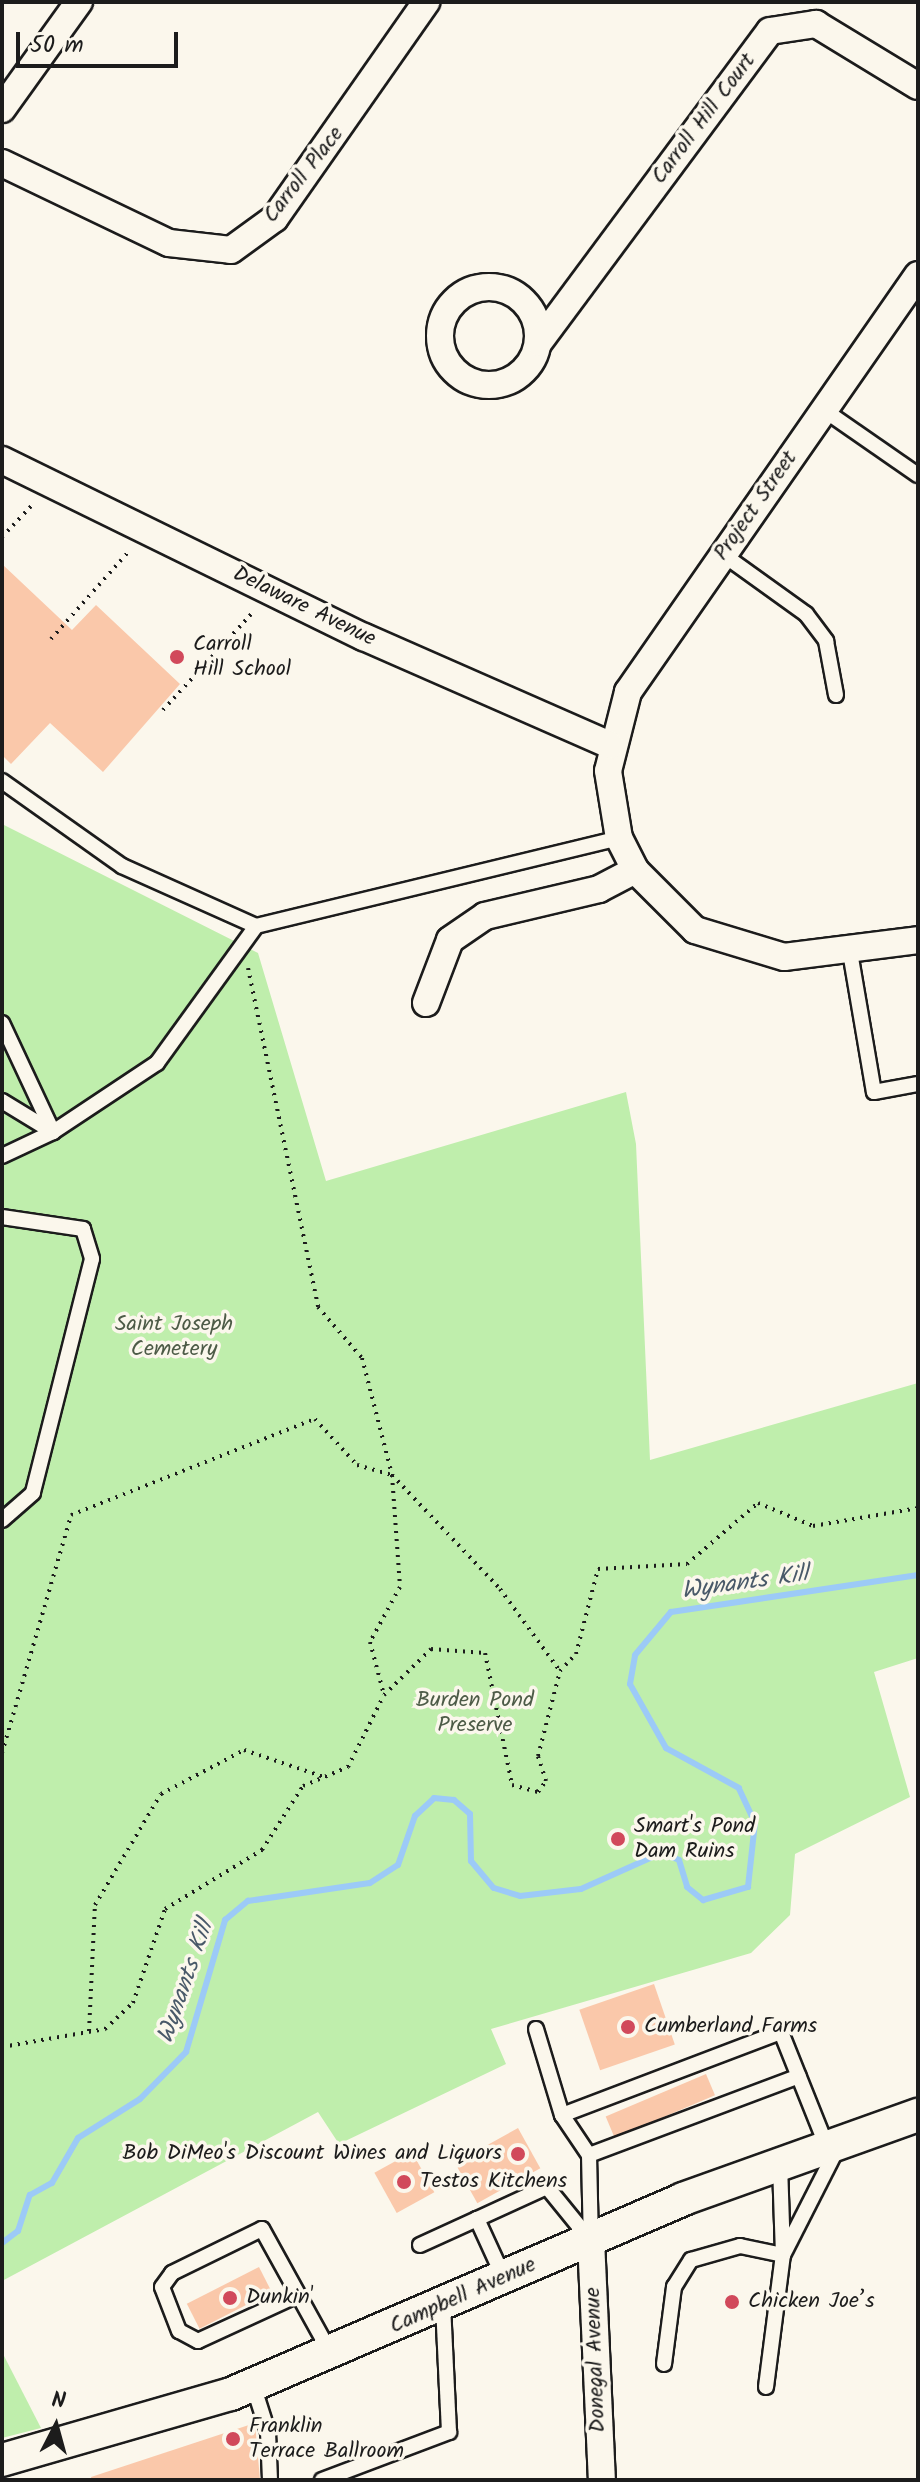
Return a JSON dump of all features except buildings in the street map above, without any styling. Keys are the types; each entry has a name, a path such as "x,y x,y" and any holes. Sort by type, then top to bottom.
{"street":[{"path":"2,109 79,2"},
{"name":"Carroll Place","path":"2,163 169,243 231,250 275,218 426,2"},
{"name":"Carroll Hill Court","path":"539,342 770,31 816,24 918,86"},
{"name":"Project Street","path":"918,275 721,553 628,692 610,745 608,791 619,838 635,870 673,915 721,942 784,957 850,952 918,940"},
{"name":"Delaware Avenue","path":"2,460 378,643 610,745"},
{"path":"426,1003 450,940 485,916 599,889 635,870"},
{"name":"Campbell Avenue","path":"2,2460 253,2385 591,2240 780,2163 918,2115"},
{"name":"Donegal Avenue","path":"591,2240 602,2480"}],"lane":[{"path":"824,410 918,475"},
{"path":"721,553 806,614 826,641 836,695"},
{"path":"2,781 122,866 256,926 619,838"},
{"path":"2,1156 53,1132 157,1063 256,926"},
{"path":"850,952 874,1092 918,1084"},
{"path":"2,1023 53,1132"},
{"path":"2,1101 53,1132"},
{"path":"2,1217 83,1229 92,1259 33,1493 2,1520"},
{"path":"536,2029 562,2115 589,2155 591,2240"},
{"path":"562,2115 622,2100 781,2032 799,2076 834,2144 783,2255"},
{"path":"589,2155 657,2123 799,2076"},
{"path":"766,2387 783,2255 780,2163"},
{"path":"420,2245 547,2187 591,2240"},
{"path":"477,2219 504,2278"},
{"path":"298,2295 209,2340 179,2331 162,2296 166,2279 262,2229 331,2353"},
{"path":"664,2364 674,2287 691,2260 740,2246 783,2255"},
{"path":"322,2480 449,2432 443,2305"},
{"path":"253,2385 268,2432 270,2480"}],"path":[{"path":"2,537 34,503"},
{"path":"51,639 129,551"},
{"path":"163,710 254,611"},
{"path":"243,946 318,1307 362,1358 392,1475 400,1587 370,1642 384,1695"},
{"path":"2,1753 71,1515 315,1419 357,1465 392,1475 500,1589 560,1671"},
{"path":"2,2047 105,2029 133,2003 165,1909 262,1850 303,1786 348,1767 384,1695 431,1649 485,1653 512,1785 538,1792 546,1781 538,1756 560,1671 576,1654 598,1569 687,1564 758,1503 813,1526 918,1508"},
{"path":"89,2031 95,1905 161,1794 244,1750 326,1778"}],"green space":[{"name":"Burden Pond Preserve","path":"2,824 258,953 326,1181 626,1092 636,1144 650,1460 918,1383 918,1658 874,1672 910,1797 795,1854 790,1915 751,1953 491,2029 506,2064 339,2144 318,2112 2,2281"},
{"path":"2,2352 41,2428 2,2438"}],"waterway":[{"name":"Wynants Kill","path":"2,2243 18,2231 30,2195 52,2183 78,2138 140,2099 186,2052 225,1920 248,1901 370,1883 398,1865 415,1816 434,1798 454,1800 470,1814 471,1861 494,1888 520,1896 581,1889 661,1853 679,1860 687,1887 703,1900 748,1887 755,1823 739,1788 666,1748 630,1684 635,1655 671,1612 918,1575"}],"place":[{"name":"Carroll Hill School","path":"177,657"},
{"name":"Smart's Pond Dam Ruins","path":"618,1839"},
{"name":"Cumberland Farms","path":"628,2027"},
{"name":"Bob DiMeo's Discount Wines and Liquors","path":"518,2154"},
{"name":"Testos Kitchens","path":"404,2182"},
{"name":"Dunkin'","path":"230,2298"},
{"name":"Chicken Joe’s","path":"732,2302"},
{"name":"Franklin Terrace Ballroom","path":"233,2439"}],"park label":[{"name":"Saint Joseph Cemetery","path":"174,1336"}]}
